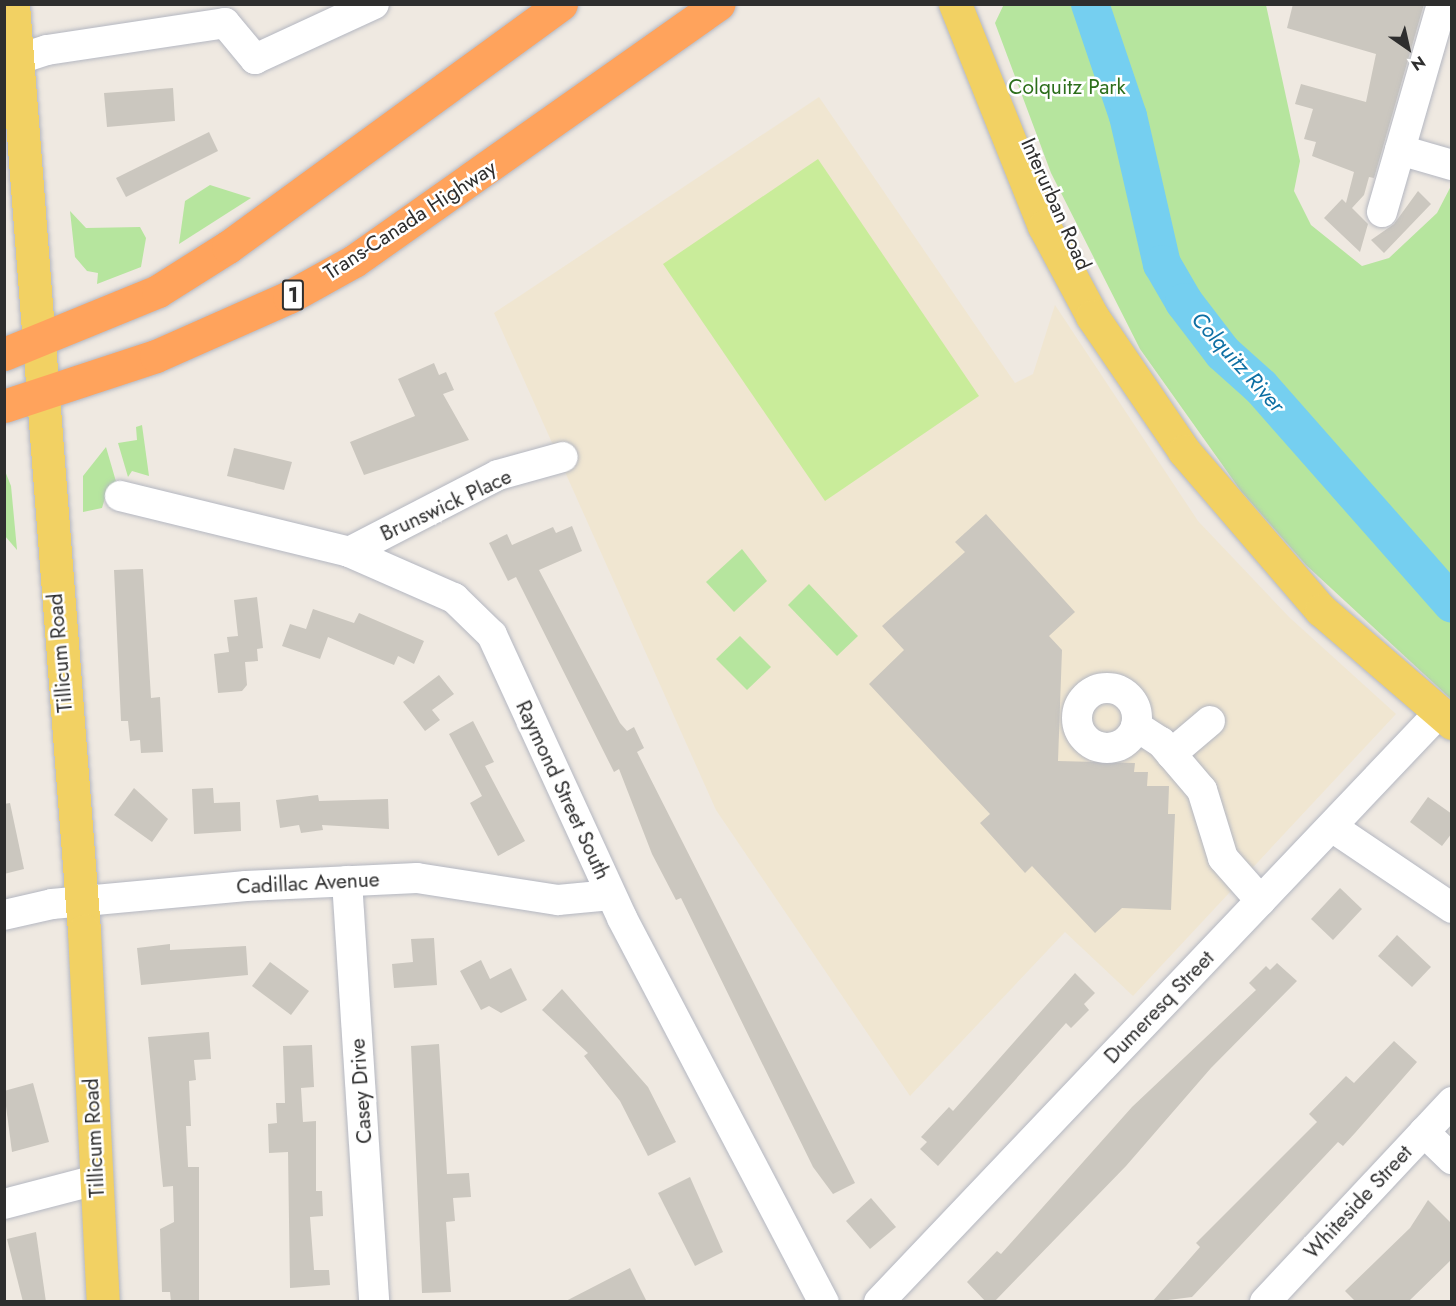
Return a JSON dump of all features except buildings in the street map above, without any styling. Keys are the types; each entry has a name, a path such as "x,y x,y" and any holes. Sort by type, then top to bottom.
{"highway":[{"path":"4,354 158,291 296,201 561,4"},
{"name":"Trans-Canada Highway","path":"4,406 156,356 289,297 354,261 516,150 718,4"}],"main road":[{"name":"Tillicum Road","path":"13,4 10,62 42,340 81,902 103,1302"},
{"path":"955,4 969,44 1044,226 1092,316 1231,512 1321,610 1445,718"},
{"name":"Interurban Road","path":"976,4 1050,195 1150,397"}],"street":[{"path":"10,62 47,50 223,14 255,59 374,4"},
{"path":"1382,212 1443,4"},
{"path":"1400,150 1452,165"},
{"name":"Brunswick Place","path":"349,552 498,475 553,460"},
{"name":"Raymond Street South","path":"120,496 349,552 454,597 492,635 611,895 824,1302"},
{"name":"Dumeresq Street","path":"879,1302 1332,827 1445,718"},
{"path":"1172,754 1210,721"},
{"path":"1136,726 1172,754 1202,790 1223,858 1261,901"},
{"path":"1332,827 1452,908"},
{"name":"Cadillac Avenue","path":"4,915 81,902 347,881 417,878 558,900 611,895"},
{"name":"Casey Drive","path":"347,881 374,1302"},
{"name":"Whiteside Street","path":"1264,1302 1452,1102"},
{"path":"1424,1132 1452,1159"},
{"path":"4,1204 96,1180"}],"shaded area":[{"path":"819,97 1015,383 1033,374 1055,305 1198,521 1289,617 1396,714 1133,996 1065,932 910,1096 716,810 494,313"}],"green space":[{"name":"Colquitz Park","path":"1004,4 1266,5 1300,161 1294,191 1311,225 1362,266 1389,258 1437,213 1451,186 1451,699 1306,565 1241,491 1140,349 1051,173 995,23"},
{"path":"818,159 979,396 825,501 663,264"},
{"path":"210,185 251,198 179,244 185,201"},
{"path":"70,211 86,228 140,227 146,238 141,267 97,284 98,273 87,271 75,257"},
{"path":"142,425 149,476 132,471 128,477 118,443 137,440 136,427"},
{"path":"106,447 117,485 108,488 102,508 83,512 83,476"},
{"path":"5,471 11,486 17,550 5,536"},
{"path":"742,549 767,581 734,612 706,582"},
{"path":"809,584 858,636 837,656 788,605"},
{"path":"740,636 771,667 747,690 716,659"}],"waterway":[{"name":"Colquitz River","path":"1090,4 1128,116 1162,264 1184,302 1223,353 1261,387 1452,604"}]}
